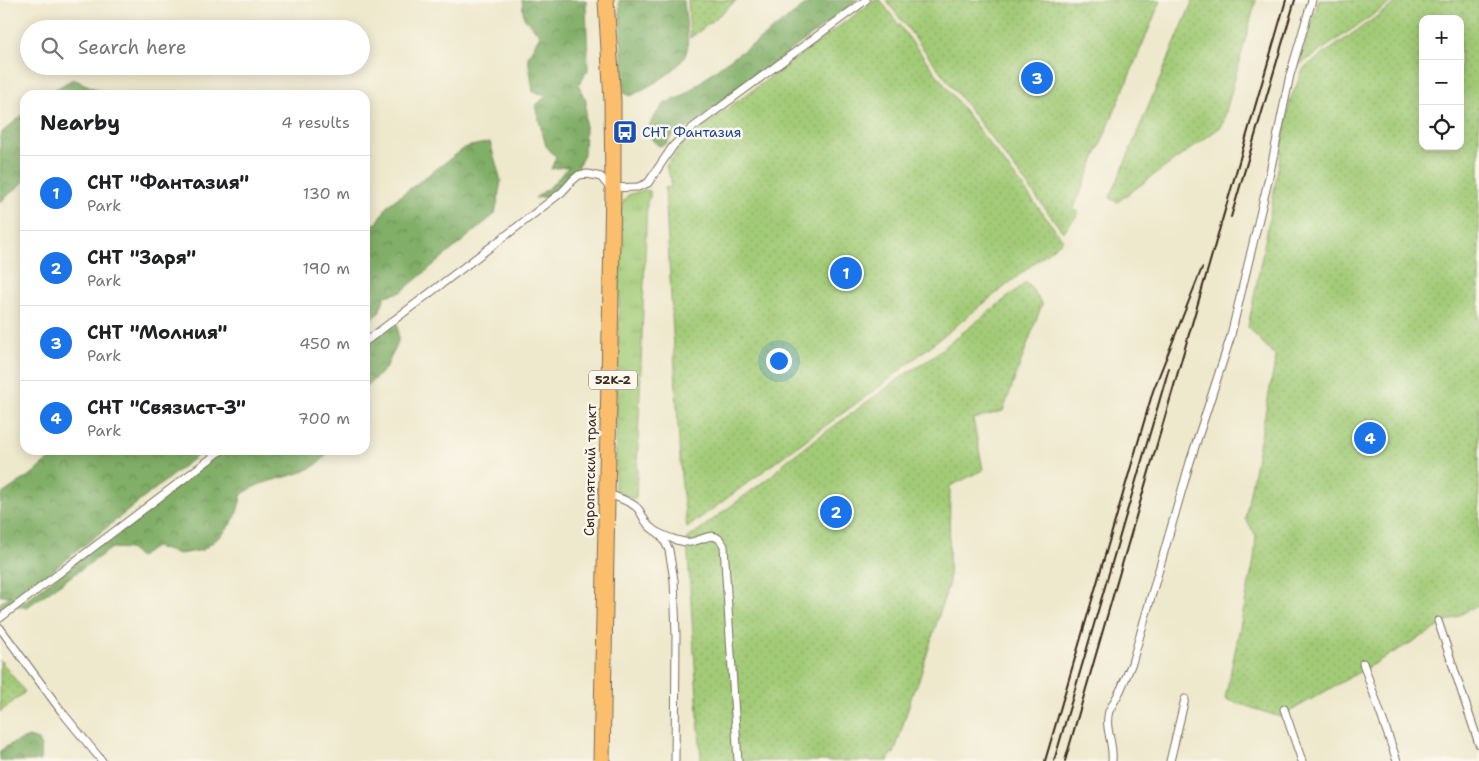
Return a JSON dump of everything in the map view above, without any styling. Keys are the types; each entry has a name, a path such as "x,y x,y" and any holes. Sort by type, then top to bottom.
{"main road":[{"name":"Сыропятский тракт","path":"602,0 613,188 611,495 606,761"},
{"name":"Сыропятский тракт","path":"598,761 616,101 609,0"}],"street":[{"path":"370,338 562,192 579,175 588,174 601,177 613,188 638,187 648,183 673,146 692,128 866,0"},
{"path":"1112,761 1112,742 1106,724 1107,716 1128,675 1132,663 1190,462 1230,339 1269,177 1290,75 1312,0"},
{"path":"0,618 215,455"},
{"path":"611,495 636,507 649,527 658,533 684,542 691,542 704,537 716,537 724,546 738,761"},
{"path":"658,533 669,550 674,580 676,635 675,761"},
{"path":"1438,621 1479,744"},
{"path":"0,628 62,712 102,761"},
{"path":"1364,663 1397,761"},
{"path":"1170,761 1185,699"},
{"path":"1284,709 1302,761"}],"green space":[{"path":"522,0 586,0 588,70 578,85 586,101 584,154 577,170 549,197 535,198 552,185 569,166 551,169 556,157 546,146 535,106 547,95 533,92 528,57 540,35 524,18"},
{"path":"619,0 684,0 688,39 684,58 679,65 664,77 631,96 624,93"},
{"path":"688,0 737,0 690,38"},
{"path":"812,0 858,0 680,134 672,135 666,144 659,146 653,141 647,131 653,118 665,103 683,96 723,64 755,43"},
{"path":"875,0 880,0 1063,240 883,384 687,528 681,477 665,188 671,187 671,180 666,166 696,132"},
{"path":"886,0 1161,0 1074,208 1079,213 1063,232"},
{"path":"1193,0 1256,0 1222,126 1117,202 1110,198"},
{"path":"1319,0 1395,0 1298,66"},
{"path":"1400,0 1479,0 1479,604 1280,717 1225,699 1254,560 1256,535 1245,519 1276,357 1248,327 1290,100 1304,68"},
{"path":"73,79 98,90 54,90"},
{"path":"20,117 20,185 0,202 0,134"},
{"path":"490,142 501,181 495,214 401,292 385,296 379,313 370,320 370,225 377,223 388,205 466,147"},
{"path":"644,190 650,191 650,197 647,201 635,500 627,496 618,495 615,491 621,205 628,195"},
{"path":"1027,282 1042,304 1003,411 973,419 983,470 950,486 949,582 894,754 891,753 888,761 701,761 687,539 771,476 802,449 910,371 924,363"},
{"path":"395,320 398,327 398,342 386,368 370,383 370,338"},
{"path":"55,455 198,455 37,583 0,615 0,603 11,595 0,596 0,498 2,494"},
{"path":"216,455 326,455 309,469 261,484 242,494 236,516 224,533 203,550 179,554 155,547 140,557 129,549 112,548 27,607 17,607"},
{"path":"0,660 25,692 0,712"},
{"path":"29,737 38,740 41,747 40,761 0,761 0,751 11,744"}],"railway":[{"path":"1065,761 1286,0"},
{"path":"1231,217 1295,0"},
{"path":"1045,761 1153,391 1202,268"},
{"path":"1054,761 1169,368"}],"place":[{"name":"СНТ \"Молния\"","path":"1037,78"},
{"name":"СНТ Фантазия","path":"625,132"},
{"name":"СНТ \"Фантазия\"","path":"846,273"},
{"name":"СНТ \"Связист-3\"","path":"1370,438"},
{"name":"СНТ \"Заря\"","path":"836,512"}]}
